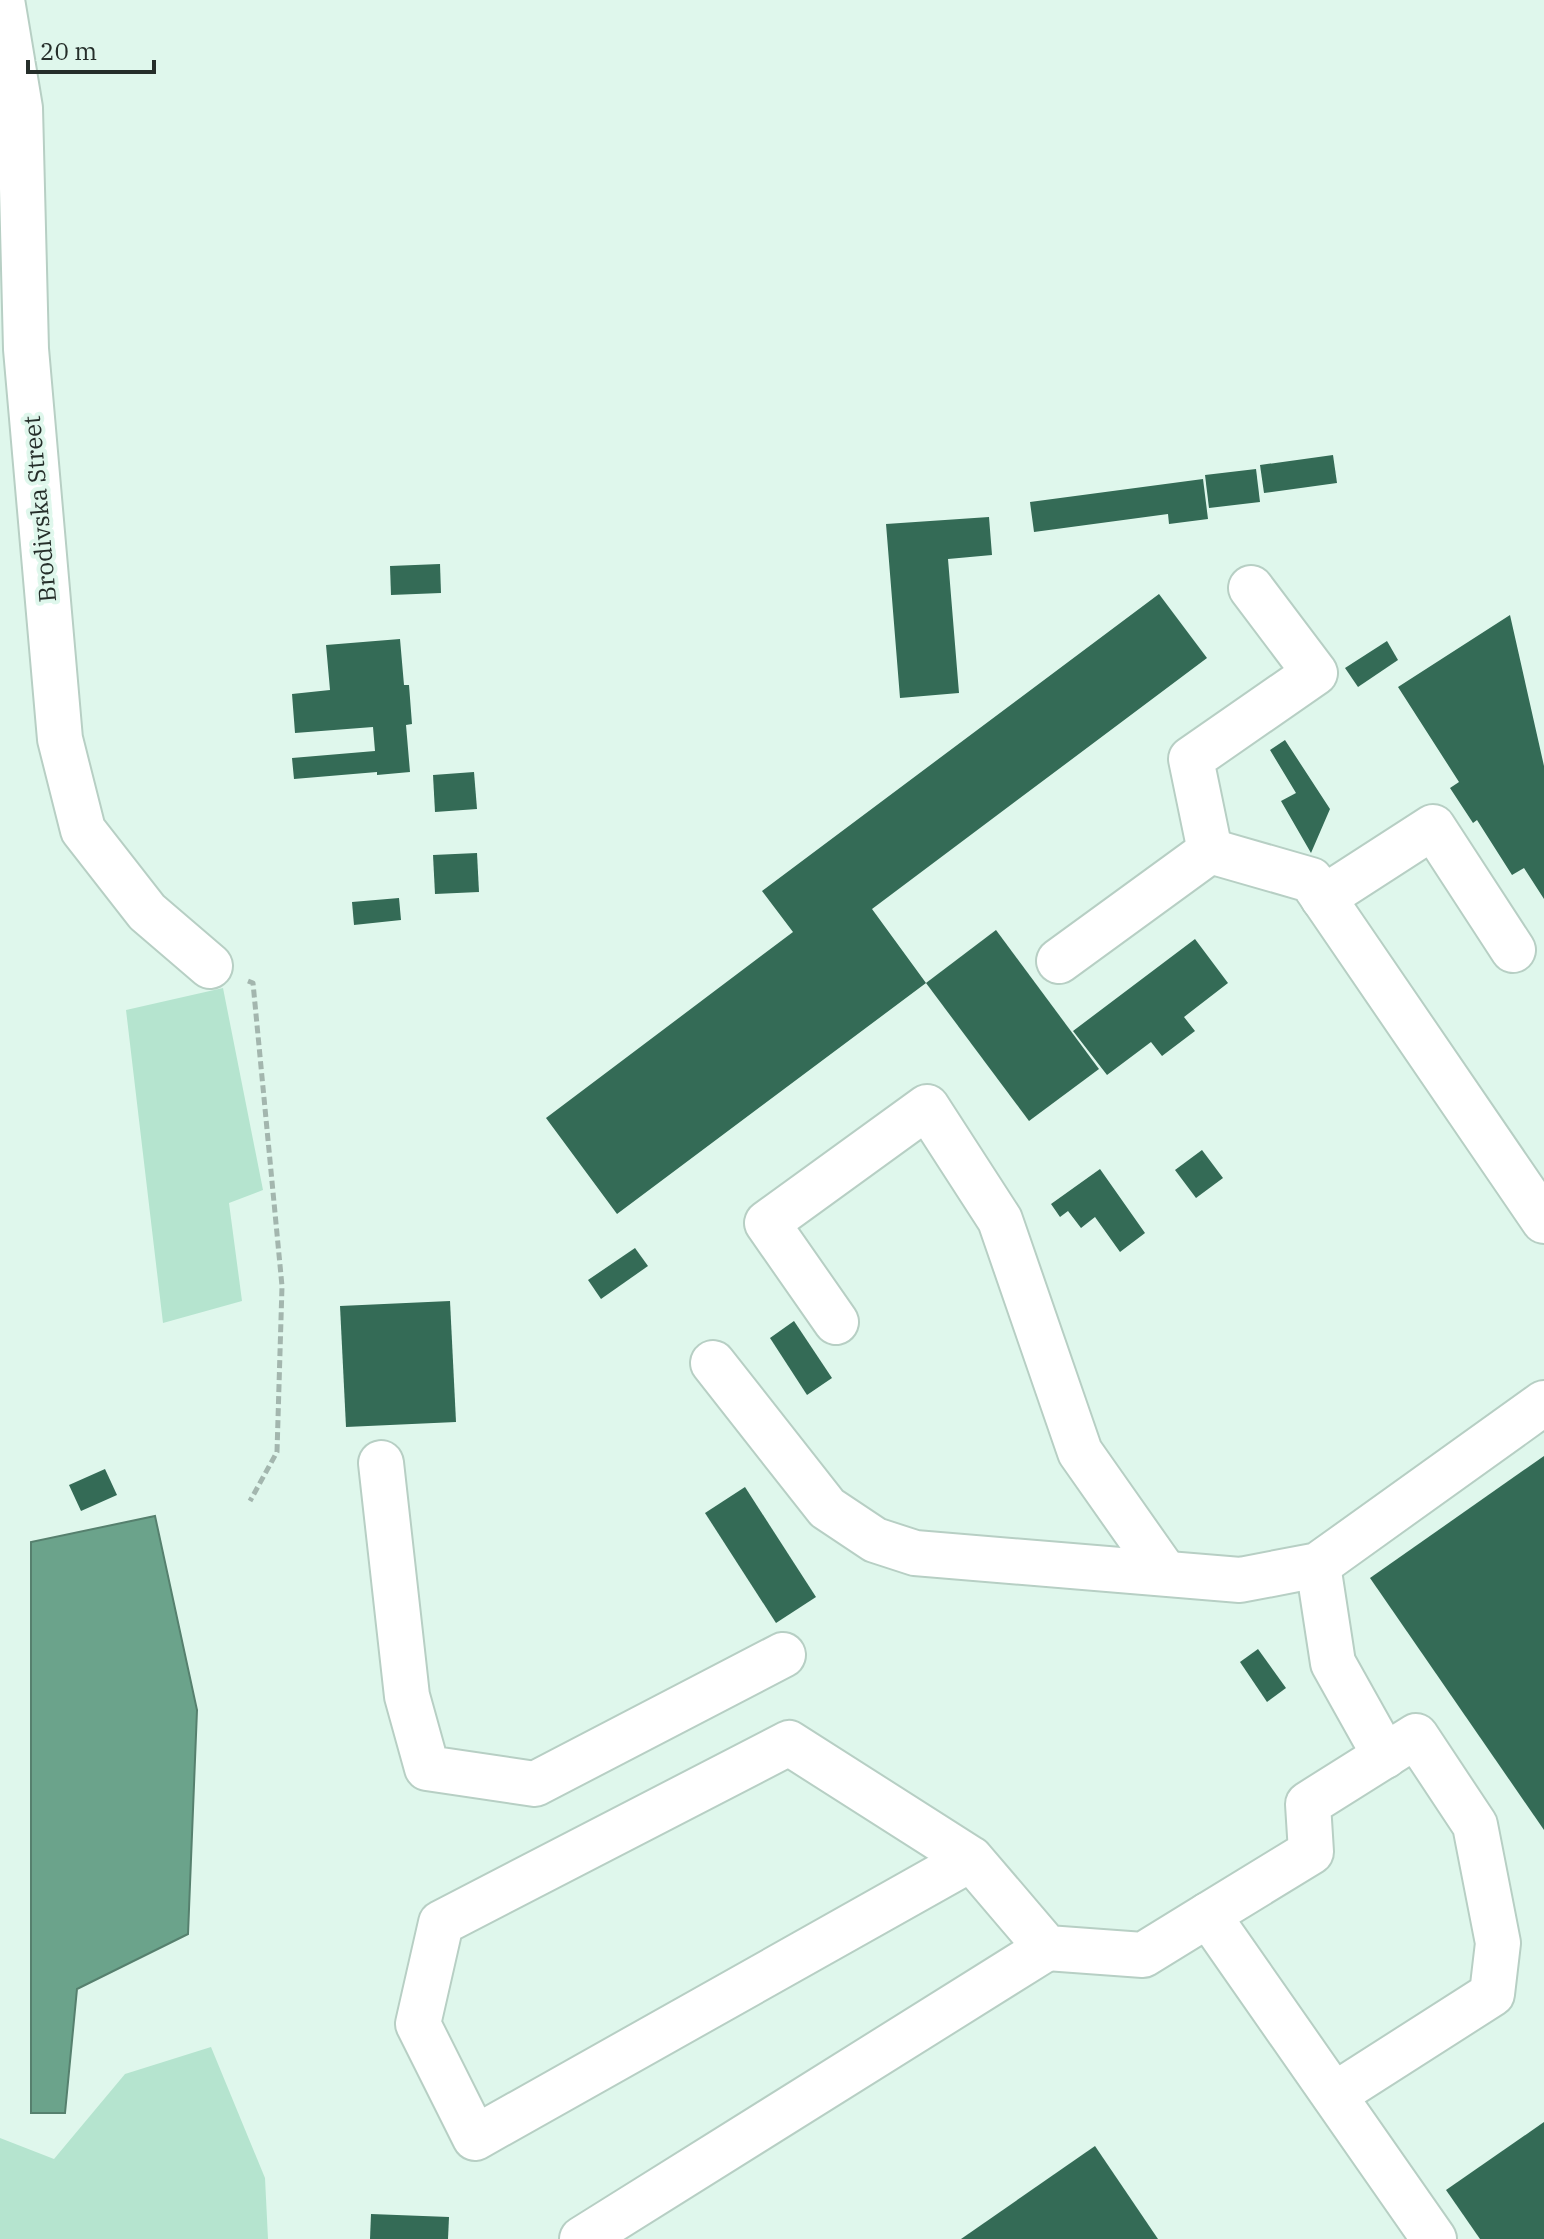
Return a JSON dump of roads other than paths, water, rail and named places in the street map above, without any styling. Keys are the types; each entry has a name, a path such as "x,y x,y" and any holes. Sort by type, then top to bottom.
{"street":[{"name":"Brodivska Street","path":"2,0 20,108 26,349 60,739 83,830 147,912 210,966"},
{"path":"1210,851 1191,759 1315,673 1251,588"},
{"path":"1323,898 1433,827 1513,950"},
{"path":"1210,851 1311,880 1544,1221"},
{"path":"1059,961 1210,851"},
{"path":"836,1322 767,1223 927,1107 1000,1220 1080,1452 1165,1573"},
{"path":"713,1363 827,1508 875,1540 915,1553 1240,1580 1318,1565 1544,1403"},
{"path":"381,1463 407,1696 427,1768 535,1784 783,1655"},
{"path":"1318,1565 1333,1663 1385,1756"},
{"path":"582,2239 1047,1948 1143,1955 1311,1852 1308,1804 1416,1736 1475,1825 1498,1943 1492,1994 1334,2095"},
{"path":"971,1859 475,2138 418,2024 441,1923 789,1743 971,1859 1047,1948"},
{"path":"1208,1915 1434,2239"}]}
